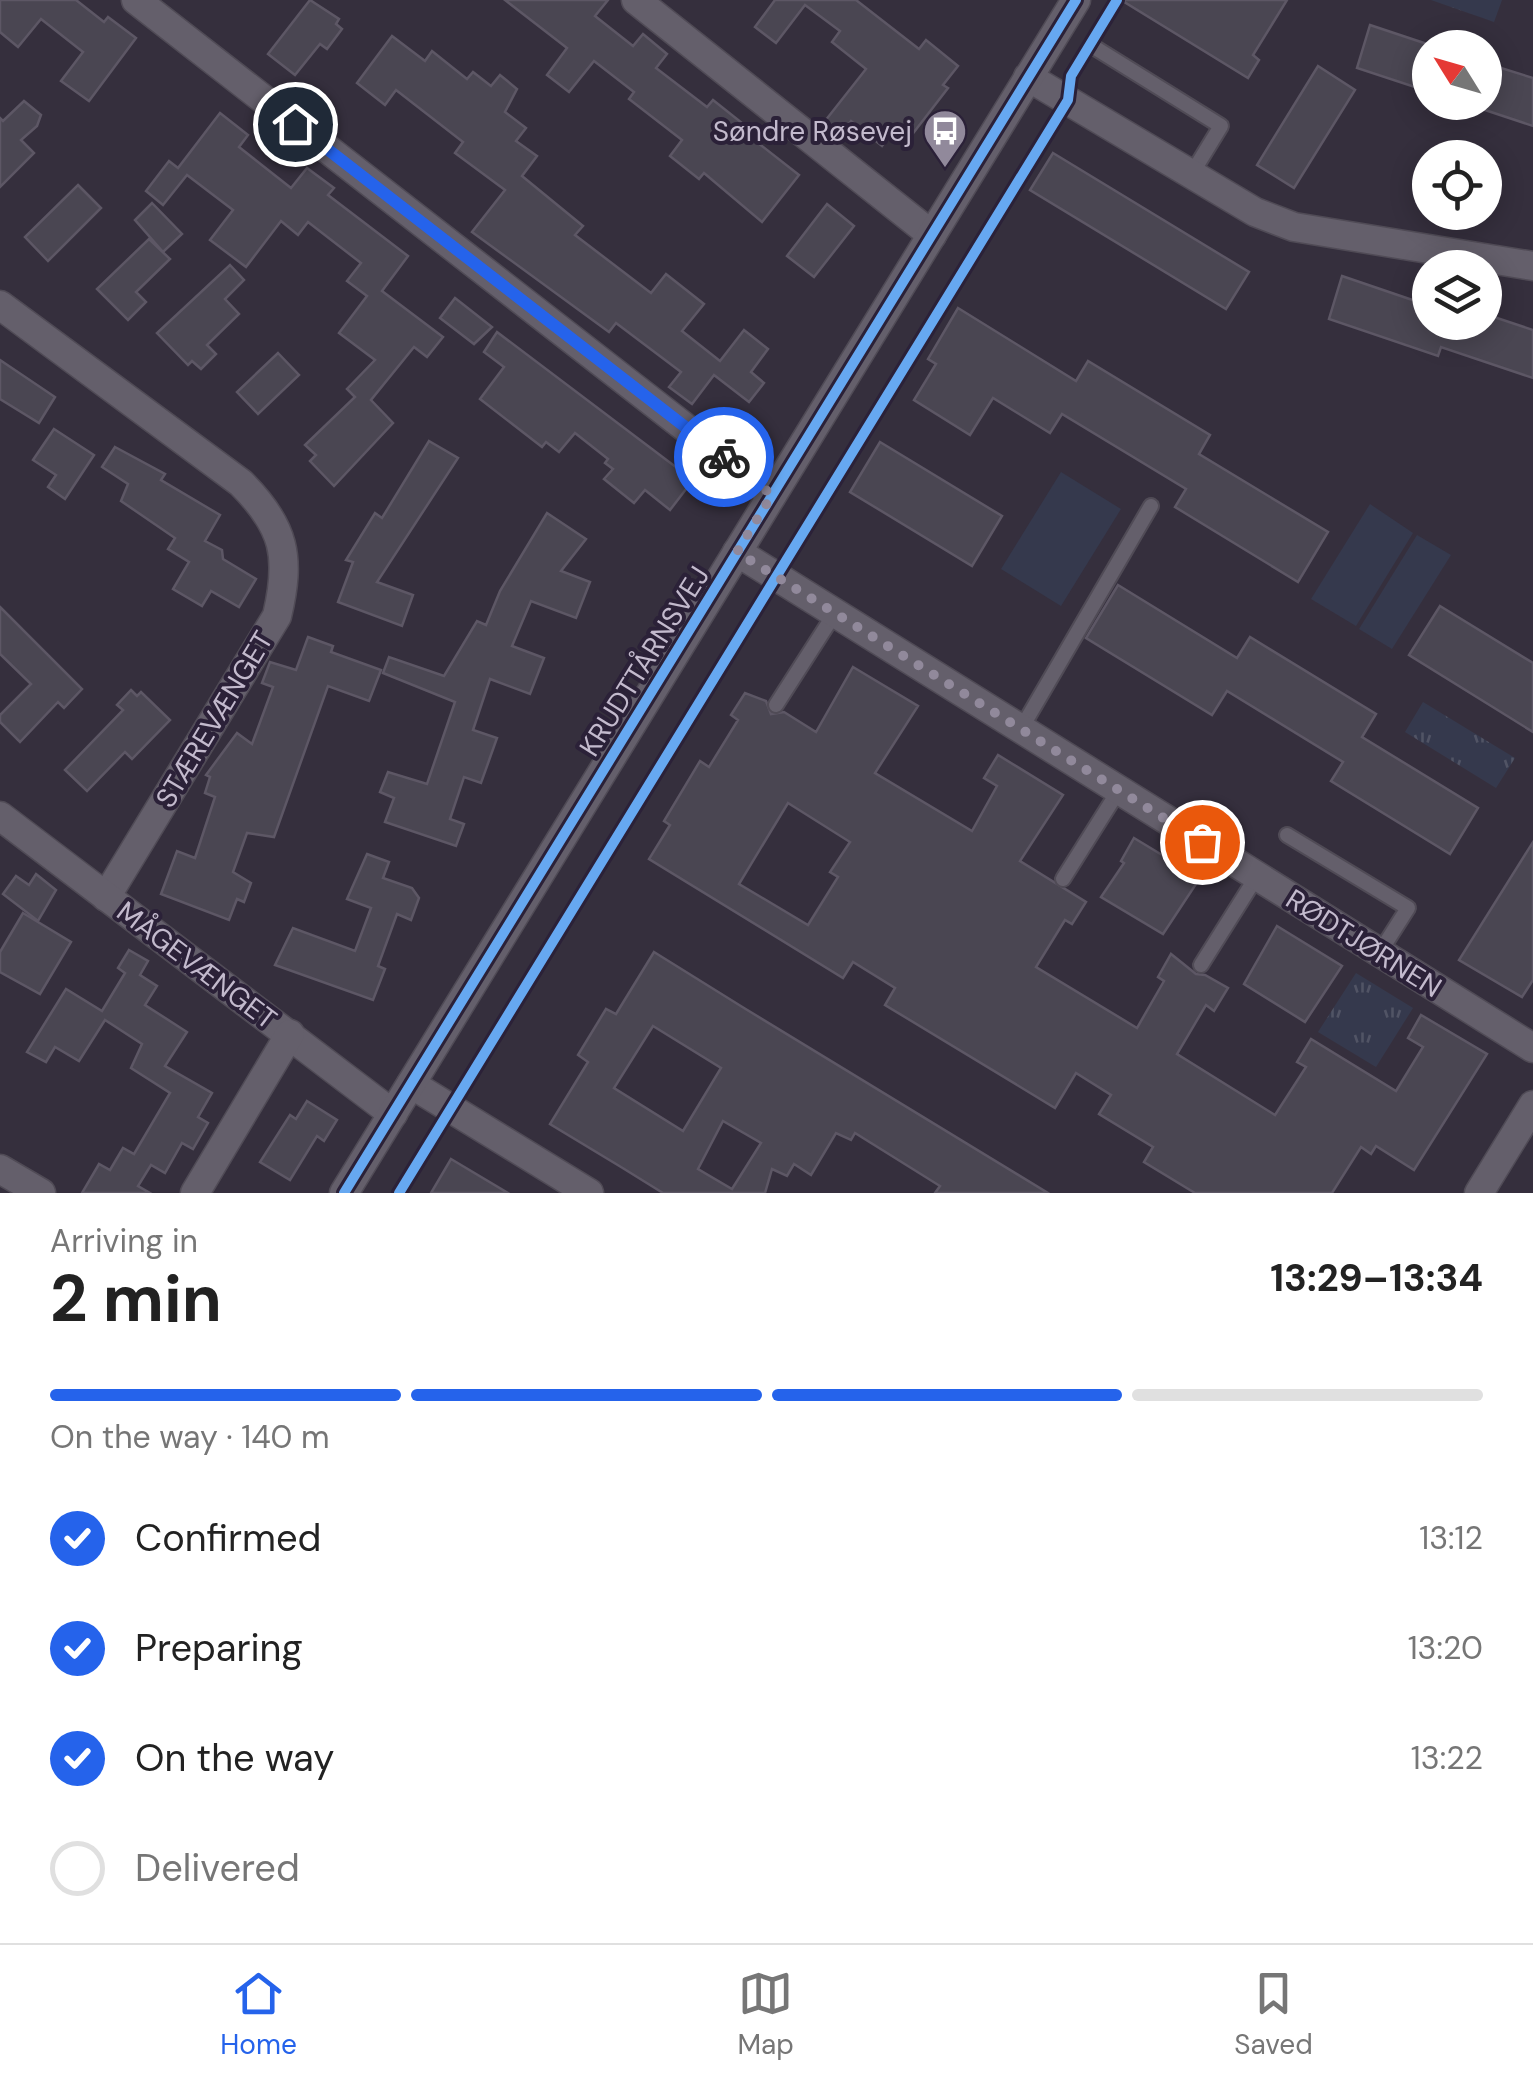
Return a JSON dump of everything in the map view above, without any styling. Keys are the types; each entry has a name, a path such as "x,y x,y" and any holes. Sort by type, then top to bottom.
{"street":[{"path":"136,0 772,495"},
{"path":"637,0 932,236"},
{"name":"KRUDTTÅRNSVEJ","path":"344,1193 1076,0"},
{"path":"1028,77 1255,212 1294,227 1533,266"},
{"name":"STÆREVÆNGET","path":"0,305 241,483 267,509 287,573 276,616 106,896"},
{"name":"RØDTJØRNEN","path":"737,552 1533,1048"},
{"name":"MÅGEVÆNGET","path":"0,816 393,1114"},
{"path":"195,1193 290,1034"},
{"path":"411,1084 588,1193"},
{"path":"1479,1193 1533,1105"},
{"path":"0,1168 41,1193"}],"lane":[{"path":"1096,49 1221,126 1190,175"},
{"path":"1021,729 1151,506"},
{"path":"776,706 835,613"},
{"path":"1063,879 1119,790"},
{"path":"1287,835 1408,908 1380,952"},
{"path":"1201,965 1257,876"}],"green space":[{"path":"1431,0 1502,0 1494,22"},
{"path":"1061,472 1121,509 1061,606 1001,569"},
{"path":"1370,504 1413,533 1356,626 1311,599"},
{"path":"1417,535 1451,555 1392,649 1359,629"},
{"path":"1423,702 1515,758 1496,788 1405,732"},
{"path":"1356,973 1413,1008 1376,1067 1318,1032"}],"building":[{"path":"0,0 76,0 104,22 108,17 136,38 89,101 61,81 83,52 41,19 18,47 0,32"},
{"path":"310,0 339,19 336,24 342,29 327,49 320,44 295,75 268,54"},
{"path":"505,0 608,0 595,16 633,46 643,34 667,54 656,68 707,107 713,100 742,123 739,128 799,175 762,222 704,173 699,179 670,156 682,140 629,99 634,92 594,61 569,92 547,75 567,48"},
{"path":"775,0 856,0 919,49 926,40 958,66 943,85 948,88 911,136 898,125 882,146 851,121 841,134 825,121 866,69 832,42 840,31 805,5 776,43 755,27"},
{"path":"1121,0 1287,0 1253,55 1259,60 1248,78"},
{"path":"1370,25 1412,39 1412,86 1357,68"},
{"path":"392,36 425,61 432,51 467,79 473,72 491,86 500,75 517,89 505,112 526,128 516,141 537,156 522,176 583,226 575,235 651,293 666,274 704,304 682,331 720,361 744,330 768,349 751,372 764,383 749,402 714,375 692,404 669,387 681,372 616,323 609,332 472,232 505,190 455,153 463,142 396,90 385,105 357,83"},
{"path":"1318,66 1355,90 1294,188 1257,165"},
{"path":"1502,68 1533,78 1533,126 1502,116"},
{"path":"24,101 41,115 37,126 21,140 34,153 0,187 0,118 3,121"},
{"path":"220,113 248,135 239,147 291,188 307,168 334,188 328,195 408,256 382,291 443,337 427,357 414,347 371,400 393,423 334,486 310,461 316,455 305,445 355,397 347,389 375,360 339,333 367,296 347,281 361,263 308,222 298,235 281,221 246,267 210,240 233,210 187,175 163,205 146,191 169,161 178,168"},
{"path":"1053,153 1249,272 1226,309 1030,190"},
{"path":"78,185 101,208 48,261 25,237"},
{"path":"152,203 182,234 163,252 135,220"},
{"path":"827,204 854,226 814,277 787,256"},
{"path":"149,239 170,259 136,292 146,302 128,320 97,289"},
{"path":"230,265 244,280 225,299 239,314 207,345 216,354 201,369 192,361 188,365 157,333"},
{"path":"1342,276 1412,300 1412,340 1502,340 1502,320 1533,330 1533,378 1441,347 1438,356 1329,319"},
{"path":"455,298 492,327 474,344 440,318"},
{"path":"958,308 1076,381 1088,361 1210,435 1199,454 1328,532 1298,582 1175,507 1186,489 1062,414 1050,433 993,398 970,435 914,400 936,364 928,359"},
{"path":"497,332 693,480 670,510 645,490 634,503 604,479 613,469 605,463 608,459 575,433 559,452 546,442 542,447 480,399 504,367 484,352"},
{"path":"278,353 299,375 258,414 237,392"},
{"path":"0,360 55,397 39,423 0,399"},
{"path":"54,429 94,455 65,499 48,487 56,475 33,460"},
{"path":"429,441 458,458 377,582 413,595 402,626 338,602 353,562 346,560 375,513 382,518"},
{"path":"880,442 1002,516 972,566 850,492"},
{"path":"115,447 165,474 161,480 220,515 205,541 222,550 223,559 256,579 239,607 211,591 202,606 173,589 189,562 168,549 175,538 121,501 128,484 102,467"},
{"path":"547,513 586,539 561,571 590,582 576,618 531,601 512,646 544,658 530,694 490,679 473,730 497,738 481,783 464,777 450,819 464,824 456,846 385,822 394,798 380,792 388,772 427,784 455,702 383,673 389,657 444,676 477,621 486,625 500,591"},
{"path":"1118,585 1237,658 1250,637 1376,714 1362,737 1478,808 1450,854 1331,781 1343,762 1227,691 1212,715 1086,638"},
{"path":"1440,606 1533,663 1533,732 1409,655"},
{"path":"0,607 82,689 64,708 58,702 20,742 0,722 0,715 31,684 0,654"},
{"path":"308,637 333,646 331,652 381,670 369,701 328,686 274,837 247,833 233,872 251,883 244,902 237,899 229,920 161,894 177,851 195,858 215,797 205,793 210,777 206,775 237,733 252,744 273,687 262,683 270,662 296,670"},
{"path":"853,667 918,706 875,773 972,831 997,786 984,778 998,755 1063,795 1020,861 1086,902 1072,924 1065,920 1036,967 1137,1028 1164,981 1158,977 1171,954 1196,974 1228,988 1214,1011 1206,1005 1177,1054 1275,1115 1306,1067 1297,1062 1311,1039 1396,1091 1423,1047 1408,1038 1421,1015 1487,1054 1414,1170 1376,1146 1371,1154 1361,1147 1332,1193 1195,1193 1144,1162 1153,1147 1099,1114 1111,1095 1076,1073 1055,1108 885,1005 895,988 853,962 843,978 649,859 670,825 664,821 700,761 709,767 738,720 731,715 745,693 766,701 771,714 784,712 816,732","holes":["788,803 850,842 830,872 838,877 808,925 739,884"]},
{"path":"131,690 137,696 141,692 170,720 132,759 125,752 87,791 65,770 123,710 117,705"},
{"path":"1134,838 1200,878 1163,934 1101,897 1124,863 1121,861"},
{"path":"1533,842 1533,980 1522,997 1459,960"},
{"path":"367,854 389,862 383,878 412,888 419,898 411,920 397,914 378,966 385,969 373,1000 275,965 293,928 355,951 371,908 347,899"},
{"path":"36,874 56,890 38,921 3,894 16,876 29,885"},
{"path":"23,913 71,942 40,994 0,972 0,952"},
{"path":"1277,926 1342,966 1305,1022 1244,984"},
{"path":"129,950 148,961 140,975 157,986 145,1005 187,1032 165,1066 212,1093 198,1117 208,1123 193,1149 182,1143 165,1173 151,1165 138,1186 150,1193 82,1193 99,1164 110,1170 123,1148 134,1154 170,1093 131,1068 142,1044 105,1020 79,1061 55,1047 46,1062 27,1052 66,989 102,1011 125,973 118,968"},
{"path":"654,952 1048,1193 935,1193 940,1186 855,1133 851,1140 836,1133 811,1175 794,1164 787,1176 772,1169 765,1193 663,1193 550,1124 588,1062 578,1055 606,1009 616,1014","holes":["653,1026 721,1068 683,1131 614,1088","723,1121 761,1143 732,1189 698,1169"]},
{"path":"307,1101 337,1120 324,1141 317,1136 290,1180 260,1162 290,1115 296,1119"},
{"path":"451,1159 508,1193 431,1193"}],"cycle path":[{"path":"344,1193 1076,0"},
{"path":"399,1193 1068,100 1071,76 1117,0"}],"way so far":[{"path":"724,457 772,495 737,552 1202,842"}],"place":[{"name":"Søndre Røsevej","path":"945,169"}],"route":[{"path":"295,124 724,457"}]}
